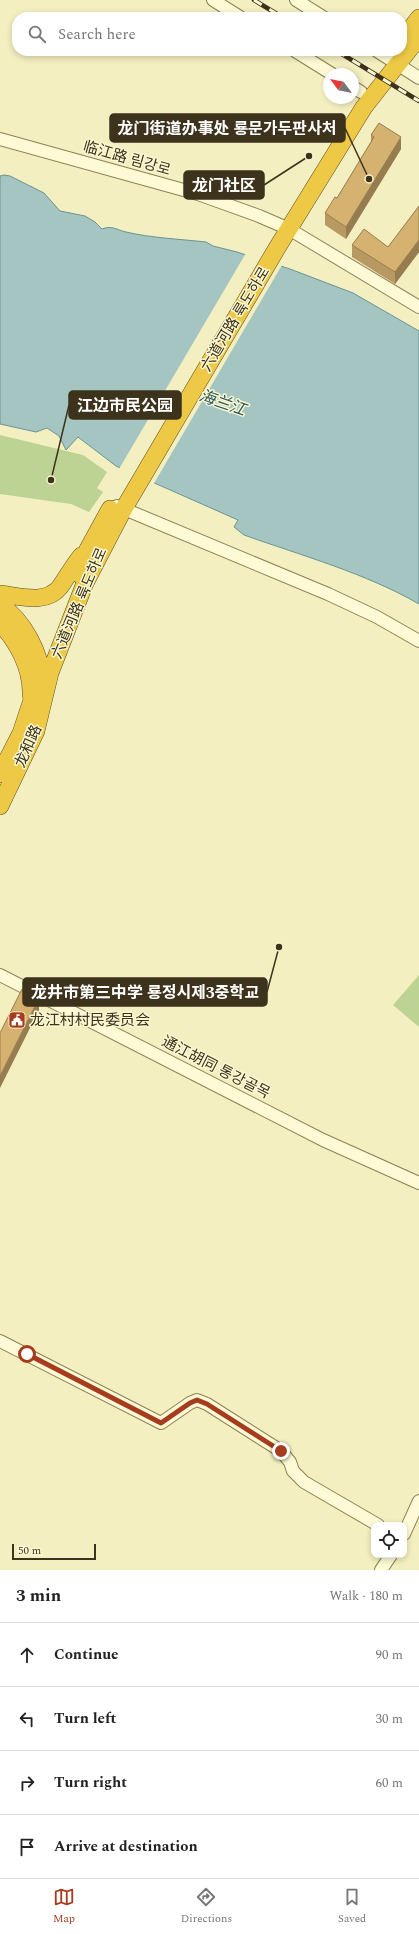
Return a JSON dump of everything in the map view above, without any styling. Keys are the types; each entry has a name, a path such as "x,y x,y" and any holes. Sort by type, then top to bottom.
{"highway":[{"path":"407,34 419,18"},
{"name":"六道河路 륙도하로","path":"407,45 419,37"},
{"name":"六道河路 륙도하로","path":"359,88 389,56"},
{"name":"六道河路 륙도하로","path":"41,671 68,599 84,563 88,548 121,500 272,245 364,107 389,56"},
{"name":"六道河路 륙도하로","path":"284,227 350,104"},
{"name":"六道河路 륙도하로","path":"37,706 85,583 121,500"},
{"path":"1,608 41,598 55,592 88,548"},
{"path":"1,608 48,606 68,599 85,583"},
{"path":"1,608 17,621 30,640 41,671 37,706"},
{"path":"1,608 24,661 37,706"},
{"name":"龙和路","path":"0,774 37,706"},
{"name":"龙和路","path":"0,806 32,742 37,706"}],"street":[{"path":"213,0 232,12"},
{"path":"296,0 315,12"},
{"path":"303,56 323,68"},
{"path":"389,56 419,78"},
{"name":"临江路 림강로","path":"0,139 198,194 284,227 419,307"},
{"path":"121,500 377,617 419,641"},
{"name":"通江胡同 통강골목","path":"0,975 323,1140 419,1183"},
{"path":"0,1341 161,1423 190,1403 197,1400 207,1404 281,1451 290,1462 293,1471 304,1482 373,1522"},
{"path":"407,1527 419,1501"},
{"path":"381,1570 389,1558"}],"green space":[{"path":"0,435 83,455 107,472 97,488 103,492 89,512 71,504 0,494"},
{"path":"419,975 419,1027 393,1005"}],"water":[{"name":"海兰江","path":"0,176 10,176 44,193 60,211 85,216 95,222 102,229 112,228 146,236 206,242 213,246 290,269 353,293 419,331 419,604 355,574 244,535 234,527 238,520 116,466 78,437 66,450 59,436 47,428 36,432 0,424"}],"pier":[{"path":"246,253 282,265 153,485 119,469"}],"building":[{"path":"379,123 401,137 346,227 325,213 335,197 337,198 374,137 371,135"},
{"path":"419,206 419,240 395,272 352,245 364,229 388,247"},
{"path":"22,989 39,998 0,1076 0,1033"}],"railway":[{"path":"254,0 274,12"},
{"path":"345,56 419,101"}],"place":[{"name":"龙门社区","path":"309,156"},
{"name":"龙门街道办事处 룡문가두판사처","path":"369,179"},
{"name":"江边市民公园","path":"51,480"},
{"name":"龙井市第三中学 룡정시제3중학교","path":"279,947"},
{"name":"龙江村村民委员会","path":"17,1020"}],"route":[{"path":"27,1354 161,1423 190,1403 197,1400 207,1404 281,1451"}]}
